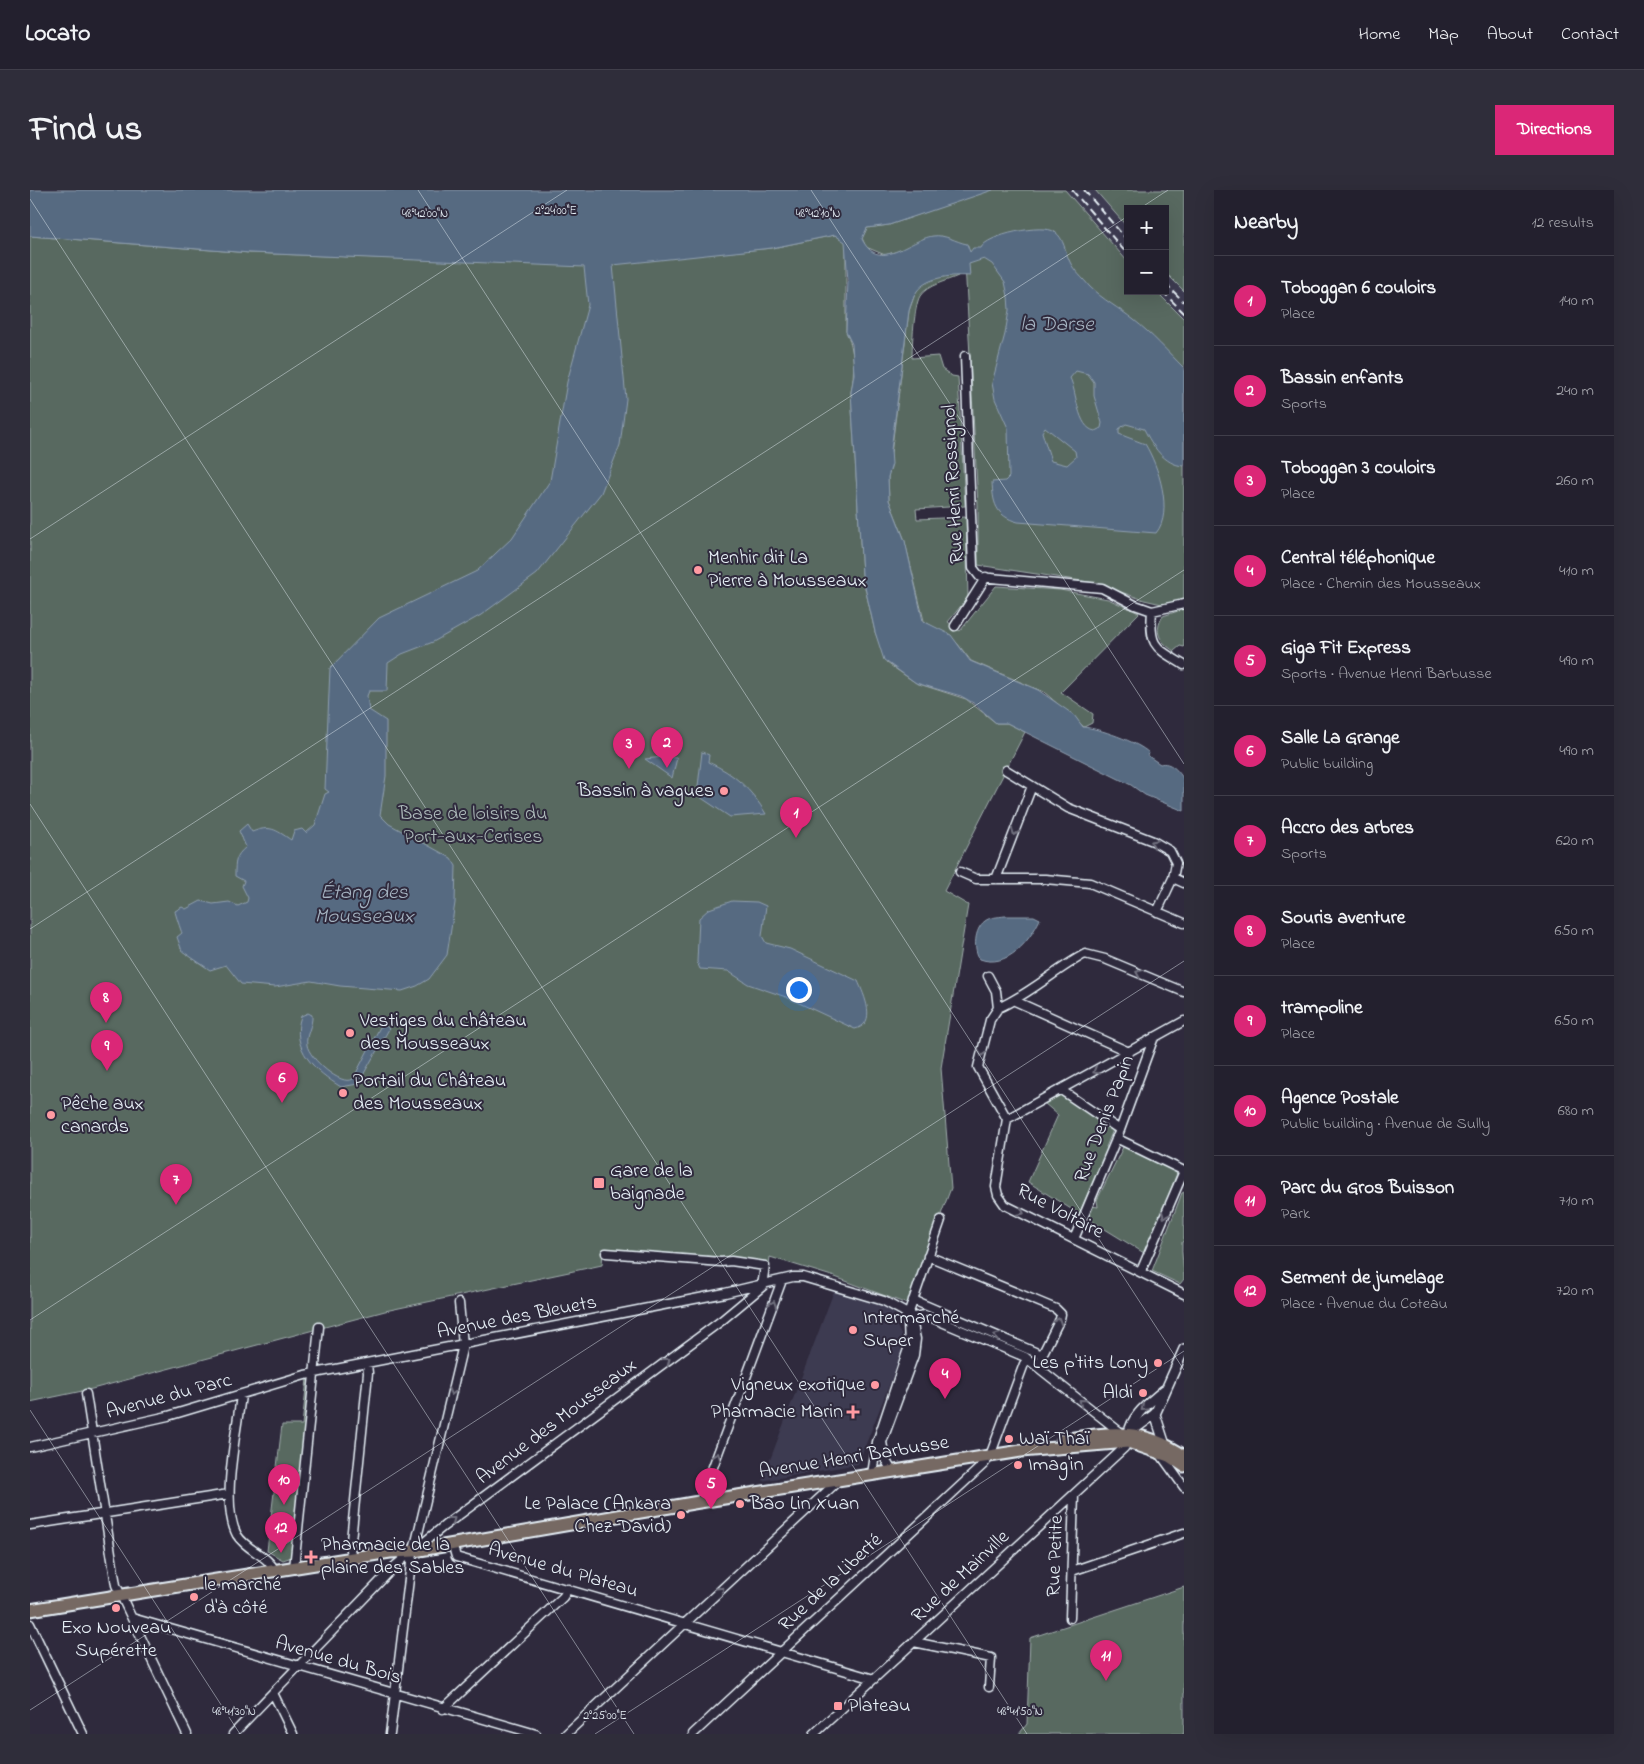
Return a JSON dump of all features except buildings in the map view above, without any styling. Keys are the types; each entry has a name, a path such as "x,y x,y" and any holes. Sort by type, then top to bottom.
{"main road":[{"name":"Avenue Henri Barbusse","path":"1021,1451 1048,1442 1126,1436 1161,1448 1182,1461"},
{"name":"Avenue Henri Barbusse","path":"30,1610 390,1552 414,1551 452,1543 872,1474 1126,1436"}],"street":[{"name":"Rue Henri Rossignol","path":"965,356 973,568 975,574 986,578 1102,588 1152,611"},
{"path":"954,626 986,578"},
{"path":"1184,604 1152,611 1150,633 1153,642 1161,651 1184,665"},
{"path":"1006,770 1068,808 1153,842 1170,852 1176,863 1172,878 1157,912"},
{"path":"996,879 1032,786"},
{"path":"960,872 976,879 1045,879 1090,883 1184,923"},
{"path":"1172,878 1184,883"},
{"path":"1184,992 1105,959 1085,954 1059,968 1015,1001 998,1008 990,1020 978,1067 1007,1118 1184,1021"},
{"path":"988,976 996,991 998,1008"},
{"path":"1015,1001 1129,1052"},
{"name":"Rue Denis Papin","path":"1074,1239 1120,1130 1154,1038"},
{"path":"1061,1090 1120,1130"},
{"name":"Rue Voltaire","path":"1007,1118 996,1187 1005,1205 1184,1294"},
{"path":"1116,1138 1184,1171 1141,1271"},
{"path":"872,1474 877,1442 909,1346 907,1318 941,1220"},
{"path":"606,1253 721,1262 731,1261 766,1266 763,1285"},
{"path":"928,1256 1056,1309 1061,1314 1060,1319 1037,1365"},
{"name":"Avenue des Bleuets","path":"314,1374 803,1277 884,1300 897,1307 907,1318"},
{"path":"696,1502 782,1280"},
{"name":"Avenue des Mousseaux","path":"233,1734 396,1565 721,1321 763,1285"},
{"path":"913,1300 1042,1355"},
{"path":"390,1734 414,1551 463,1345 459,1303"},
{"path":"907,1318 925,1315 1025,1357 1126,1436"},
{"path":"892,1471 884,1459 882,1442 916,1346 915,1331 907,1318"},
{"path":"294,1568 319,1327"},
{"path":"1126,1436 1155,1414 1184,1349"},
{"path":"353,1559 350,1550 368,1373 367,1364"},
{"path":"990,1456 1024,1364"},
{"name":"Avenue du Parc","path":"30,1447 168,1416 314,1374"},
{"path":"1126,1436 1136,1415 1166,1388"},
{"path":"86,1394 116,1585 187,1734"},
{"path":"241,1395 229,1494 230,1519 244,1544 269,1561 275,1571"},
{"path":"1155,1414 1161,1448"},
{"name":"Rue de Mainville","path":"814,1734 1124,1448 1126,1436"},
{"name":"Rue de la Liberté","path":"693,1734 984,1464 990,1456"},
{"path":"1182,1461 1184,1487"},
{"path":"566,1734 840,1480"},
{"path":"30,1525 229,1494"},
{"name":"Rue Petite","path":"1070,1618 1074,1494"},
{"path":"1072,1571 1184,1533"},
{"name":"Avenue du Plateau","path":"452,1543 456,1556 874,1679"},
{"path":"443,1709 563,1596 568,1589"},
{"name":"Avenue du Bois","path":"132,1618 443,1709 536,1734"},
{"path":"30,1624 83,1734"},
{"path":"914,1642 991,1658 989,1687"},
{"path":"273,1693 293,1734"}],"shaded area":[{"path":"1065,190 1095,190 1124,223 1124,257"},
{"path":"1169,276 1184,291 1184,319 1160,295 1169,295"},
{"path":"834,1291 895,1310 893,1318 901,1335 901,1355 858,1464 762,1481"}],"green space":[{"path":"990,190 1065,190 1124,257 1124,295 1160,295 1184,319 1184,600 1162,604 1144,600 1095,583 978,565 978,505 964,244 904,249 885,255 866,247 862,238 867,228 889,225"},
{"path":"1095,190 1184,190 1184,291 1169,276 1169,205 1124,205 1124,223"},
{"name":"Base de loisirs du Port-aux-Cerises","path":"835,235 846,242 846,331 853,361 851,392 862,574 875,632 887,663 916,683 966,699 996,723 1007,723 1025,732 944,891 968,905 941,1068 951,1188 907,1304 835,1277 770,1257 769,1265 725,1258 603,1250 602,1265 385,1311 92,1389 30,1402 30,236 250,253 584,266 772,248"},
{"path":"958,272 958,276 932,286 920,296 915,317 912,358 938,356 942,369 952,376 958,377 965,506 916,509 917,519 966,517 968,597 948,622 960,631 996,586 1060,590 1108,599 1139,613 1061,692 1093,714 1092,723 1084,727 1044,692 971,661 957,643 924,621 904,538 889,500 888,478 909,311 917,288 934,278"},
{"path":"1184,609 1184,647 1180,646 1174,651 1165,644 1158,632 1160,622 1163,616"},
{"path":"1061,1094 1113,1130 1106,1147 1108,1148 1079,1214 1028,1182 1058,1115 1044,1103"},
{"path":"1124,1145 1178,1170 1156,1231 1152,1233 1144,1253 1087,1218 1092,1206 1098,1207 1097,1200"},
{"path":"1184,1192 1184,1241 1182,1242 1182,1247 1184,1279 1180,1284 1152,1271"},
{"path":"311,1377 292,1557 283,1560 267,1551 282,1425 302,1425 307,1379"},
{"path":"1184,1587 1184,1734 1019,1734 1027,1724 1030,1638"}],"water":[{"path":"30,190 993,190 889,225 867,228 862,239 869,249 877,254 895,252 924,238 933,236 946,237 967,244 970,252 973,248 981,248 985,243 993,239 1015,232 1039,229 1055,232 1062,241 1072,265 1089,286 1141,325 1184,368 1184,466 1177,465 1165,458 1155,447 1144,429 1126,424 1119,429 1119,434 1145,444 1155,464 1164,501 1164,513 1156,533 1018,522 1004,516 995,502 992,482 1005,481 1009,477 1008,428 995,399 992,383 1005,334 1009,310 1005,282 992,264 984,259 969,264 970,276 949,276 928,282 917,291 909,311 891,450 892,464 888,477 889,500 905,541 923,621 951,635 970,661 1038,690 1074,715 1083,727 1108,733 1136,744 1149,753 1148,756 1160,764 1164,763 1174,768 1184,780 1184,811 1145,795 1131,785 1007,723 996,723 975,704 961,696 916,683 884,660 875,632 862,574 851,392 854,374 852,344 846,332 848,281 845,242 835,235 772,248 613,265 626,399 620,445 601,493 537,574 481,615 433,642 402,654 388,663 387,691 369,691 367,696 369,710 386,721 386,776 380,815 389,824 451,858 456,866 455,903 447,955 429,979 417,986 402,991 340,986 311,981 275,987 241,984 226,965 210,970 182,951 177,937 182,933 175,911 182,907 186,909 201,901 213,904 229,902 238,906 247,902 248,898 242,886 244,881 235,876 235,867 236,860 246,847 239,831 247,824 252,832 272,829 291,840 294,831 302,829 306,833 315,825 325,794 329,792 325,789 330,668 379,618 477,571 512,538 550,481 567,382 588,305 584,267 250,253 30,236","holes":["1076,371 1088,374 1094,382 1094,396 1102,423 1101,428 1095,431 1084,423 1078,409 1070,378","1045,427 1075,451 1076,457 1067,465 1051,461 1042,432"]},
{"name":"Bassin à vagues","path":"702,752 709,755 708,762 726,771 742,783 755,797 766,814 730,817 697,795"},
{"path":"677,758 672,778 645,759"},
{"path":"732,901 757,902 766,906 762,936 766,943 790,949 858,981 866,1001 868,1015 862,1026 855,1029 786,997 748,984 728,971 700,969 697,962 699,918 709,909"},
{"path":"1034,916 1040,919 1024,944 1008,957 990,961 980,959 976,950 976,940 981,925 994,917"},
{"path":"308,1013 312,1015 307,1041 309,1051 319,1064 341,1079 353,1079 380,1027 386,1026 389,1029 358,1084 341,1087 322,1074 307,1058 299,1039 298,1028 301,1016"}],"railway":[{"path":"1072,190 1124,250"},
{"path":"1084,190 1124,236"},
{"path":"1169,287 1184,302"},
{"path":"1166,295 1184,313"}],"place":[{"name":"Menhir dit La Pierre à Mousseaux","path":"698,570"},
{"name":"Bassin enfants","path":"667,768"},
{"name":"Toboggan 3 couloirs","path":"629,769"},
{"name":"Bassin à vagues","path":"724,791"},
{"name":"Toboggan 6 couloirs","path":"796,838"},
{"name":"Souris aventure","path":"106,1023"},
{"name":"Vestiges du château des Mousseaux","path":"350,1033"},
{"name":"trampoline","path":"107,1071"},
{"name":"Portail du Château des Mousseaux","path":"343,1093"},
{"name":"Salle La Grange","path":"282,1103"},
{"name":"Pêche aux canards","path":"51,1115"},
{"name":"Gare de la baignade","path":"599,1183"},
{"name":"Accro des arbres","path":"176,1205"},
{"name":"Intermarché Super","path":"853,1330"},
{"name":"Les p'tits Lony","path":"1158,1363"},
{"name":"Vigneux exotique","path":"875,1385"},
{"name":"Aldi","path":"1143,1393"},
{"name":"Central téléphonique","path":"945,1399"},
{"name":"Pharmacie Marin","path":"853,1412"},
{"name":"Waï Thaï","path":"1009,1439"},
{"name":"Imag'in","path":"1018,1465"},
{"name":"Bao Lin Xuan","path":"740,1504"},
{"name":"Agence Postale","path":"284,1505"},
{"name":"Giga Fit Express","path":"711,1509"},
{"name":"Le Palace (Ankara Chez David)","path":"681,1515"},
{"name":"Serment de jumelage","path":"281,1553"},
{"name":"Pharmacie de la plaine des Sables","path":"311,1557"},
{"name":"le marché d'à côté","path":"194,1597"},
{"name":"Exo Nouveau Supérette","path":"116,1608"},
{"name":"Parc du Gros Buisson","path":"1106,1681"},
{"name":"Plateau","path":"838,1706"}],"water label":[{"name":"la Darse","path":"1057,325"},
{"name":"Étang des Mousseaux","path":"364,905"}]}
